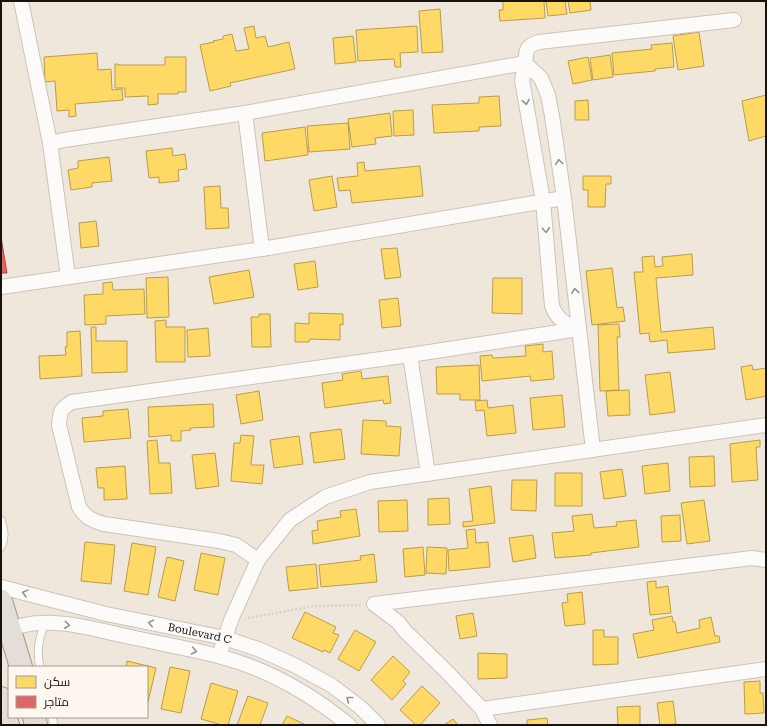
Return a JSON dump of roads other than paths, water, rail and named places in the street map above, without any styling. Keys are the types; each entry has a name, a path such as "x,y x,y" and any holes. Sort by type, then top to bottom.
{"main road":[{"path":"1,601 5,630 21,666"},
{"path":"1,650 8,674"},
{"path":"1,698 8,725"}],"street":[{"path":"22,1 50,143 68,277"},
{"path":"579,330 562,322 556,315 552,306 543,201 522,80 527,49 539,42 734,20"},
{"path":"50,143 245,113 525,63"},
{"path":"525,63 541,78 548,95 552,116 564,198 593,450"},
{"path":"245,113 262,249"},
{"path":"1,287 262,249 564,198"},
{"path":"258,560 242,548 230,543 104,524 85,516 79,507 59,425 60,413 63,407 72,402 579,330"},
{"path":"410,355 428,474"},
{"path":"220,656 232,620 258,560 290,520 325,497 370,482 766,425"},
{"path":"490,725 482,709 448,673 405,631 398,622 374,604 752,558 766,560"},
{"name":"Boulevard C","path":"1,587 106,614 225,638 258,649 331,685 360,707 378,725"},
{"name":"Boulevard C","path":"5,630 30,624 45,623 75,626 220,656 262,671 302,691 334,712 349,725"},
{"path":"482,709 766,669"}],"lane":[{"path":"1,520 4,537 1,547"},
{"path":"40,666 38,652 39,642 45,623"}]}
